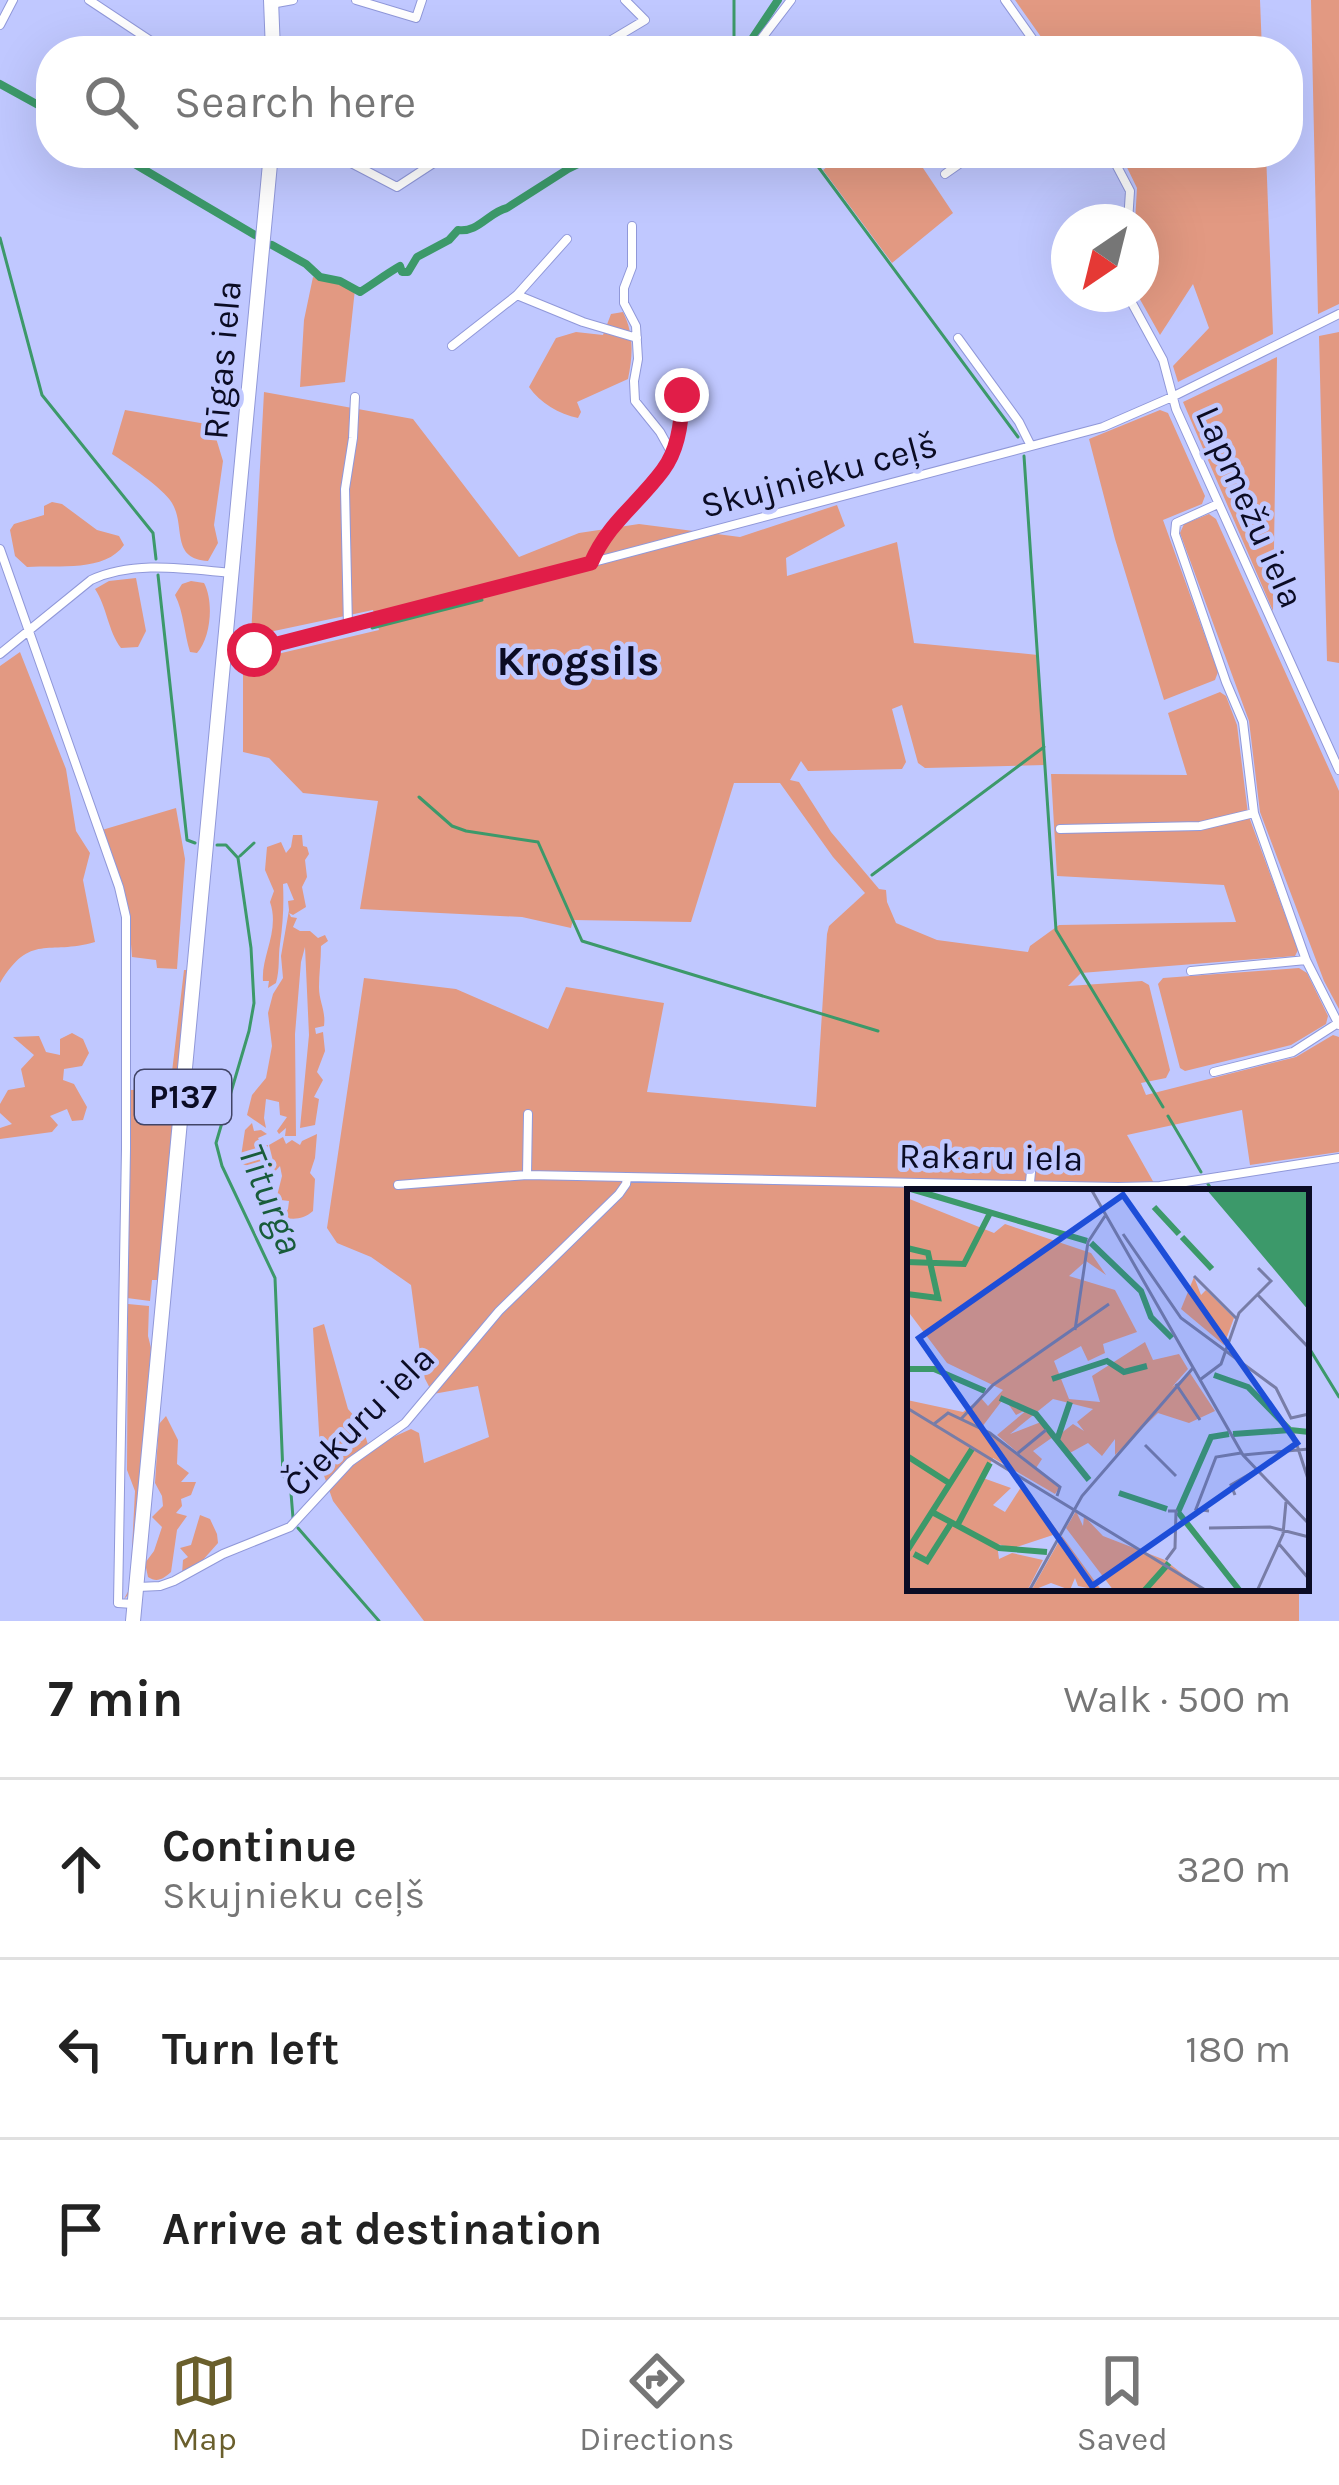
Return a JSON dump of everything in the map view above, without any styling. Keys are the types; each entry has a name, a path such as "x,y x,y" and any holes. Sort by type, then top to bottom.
{"main road":[{"path":"271,2 272,36"},
{"name":"Rīgas iela","path":"232,573 270,168"},
{"name":"P137","path":"134,1613 232,573"}],"street":[{"path":"0,25 13,0"},
{"path":"89,0 143,36"},
{"path":"271,2 293,0"},
{"path":"356,0 416,18 422,0"},
{"path":"618,36 645,20 625,0"},
{"path":"763,36 791,0"},
{"path":"1005,0 1030,36"},
{"path":"361,168 397,187 426,168"},
{"path":"945,174 954,168"},
{"path":"1118,168 1130,191 1129,204"},
{"path":"632,226 632,266 624,304 636,326 635,401 660,432 670,457"},
{"path":"452,346 517,295 567,239"},
{"path":"517,295 637,338"},
{"name":"Lapmežu iela","path":"1137,312 1163,360 1172,397 1339,770"},
{"name":"Skujnieku ceļš","path":"225,650 262,648 348,627 1103,427 1339,314"},
{"path":"958,338 1019,422 1030,446"},
{"path":"591,563 601,539 664,469 682,418 682,395"},
{"path":"348,627 345,488 356,397"},
{"path":"1214,1072 1293,1052 1338,1024 1306,959 1254,813 1243,722 1174,534 1176,523 1184,517 1218,504"},
{"path":"0,549 119,887 128,933 118,1603 134,1613"},
{"path":"0,654 106,572 145,568 232,573"},
{"path":"1060,829 1200,826 1254,813"},
{"path":"1191,970 1306,959"},
{"path":"527,1175 528,1114"},
{"name":"Rakaru iela","path":"398,1185 527,1175 1029,1188 1157,1186 1339,1158"},
{"path":"1029,1188 1032,1162"},
{"name":"Čiekuru iela","path":"137,1586 174,1581 223,1554 290,1527 350,1462 405,1423 499,1311 619,1194 627,1178"}],"shaded area":[{"path":"1015,0 1260,0 1261,36 1040,36"},
{"path":"1311,0 1339,0 1339,304 1318,314"},
{"path":"923,168 953,213 892,263 823,170"},
{"path":"1127,168 1267,168 1273,334 1178,382 1173,366 1209,328 1193,284 1160,335 1147,312 1159,312 1159,204 1136,204 1137,188"},
{"path":"313,277 355,289 345,382 300,387 304,320"},
{"path":"623,312 631,345 628,379 577,402 578,418 550,407 533,393 529,387 556,338 576,332 603,335 611,314"},
{"path":"1339,332 1339,663 1327,661 1319,336"},
{"path":"1277,357 1273,611 1183,402"},
{"path":"264,392 413,419 519,557 579,533 639,524 740,537 837,505 845,526 786,558 787,576 897,542 914,643 1038,655 1045,765 925,768 918,763 902,705 892,709 906,762 902,769 808,771 801,761 790,780 799,782 831,832 879,889 886,890 896,923 937,940 1028,952 1059,925 1236,922 1224,885 1057,876 1051,774 1187,775 1168,713 1220,692 1226,696 1237,725 1248,814 1298,950 1295,956 1081,973 1068,986 1142,981 1149,985 1170,1070 1166,1078 1141,1083 1146,1095 1296,1057 1333,1035 1339,1037 1339,1152 1250,1165 1242,1110 1127,1135 1157,1189 907,1189 907,1591 1299,1591 1299,1621 424,1621 333,1501 321,1467 313,1328 324,1324 348,1409 362,1425 369,1448 411,1429 419,1433 424,1463 489,1437 478,1386 433,1394 423,1375 411,1285 371,1257 337,1243 327,1228 364,978 456,989 548,1029 566,987 664,1003 647,1092 816,1107 827,934 829,926 865,893 780,783 734,783 691,922 573,920 571,928 522,917 360,909 378,801 303,793 269,758 243,752 243,675 252,660 379,630 373,610 251,636"},
{"path":"125,410 212,425 223,461 214,525 218,543 208,561 196,559 184,548 176,512 167,497 112,454"},
{"path":"1160,410 1168,413 1205,496 1202,504 1163,520 1218,672 1215,680 1164,700 1089,439"},
{"path":"52,502 97,530 119,536 124,545 116,554 93,563 27,567 15,556 10,530 14,524 44,515 44,506"},
{"path":"1209,514 1216,519 1339,791 1339,1009 1260,812 1249,721 1180,533 1184,524"},
{"path":"136,578 146,631 138,647 121,648 95,589 109,581"},
{"path":"204,583 210,609 208,629 197,653 190,652 175,595 182,584"},
{"path":"20,652 66,769 76,831 90,853 83,880 95,942 31,951 0,983 0,666"},
{"path":"176,808 185,859 177,969 157,968 156,960 132,957 128,906 102,830"},
{"path":"293,835 302,835 309,854 302,887 306,907 289,913 297,918 293,927 318,938 325,935 328,941 321,946 319,977 324,1026 315,1028 316,1034 323,1032 325,1051 317,1072 323,1080 314,1097 319,1099 315,1125 300,1128 309,1035 305,947 295,1034 296,1136 285,1136 286,1128 277,1131 287,1117 280,1115 279,1102 266,1099 266,1128 247,1115 252,1095 266,1078 272,1046 268,1013 283,978 288,901 294,900 287,883 283,884 278,973 276,983 268,988 263,972 272,933 274,891 265,870 267,847 281,842 286,853"},
{"path":"1299,968 1307,973 1328,1016 1326,1024 1291,1045 1185,1071 1180,1068 1158,984 1163,978"},
{"path":"184,970 188,970 159,1280 152,1280 150,1301 127,1298 130,1090 170,1089"},
{"path":"72,1033 83,1039 89,1053 82,1066 64,1069 63,1080 74,1084 87,1107 83,1120 72,1121 67,1109 50,1116 58,1125 52,1132 0,1139 0,1128 12,1124 0,1113 0,1104 8,1090 25,1087 21,1069 34,1055 13,1037 39,1036 46,1052 60,1055 60,1039"},
{"path":"252,1123 254,1131 267,1134 258,1138 261,1145 268,1145 263,1161 268,1168 273,1161 269,1145 283,1137 286,1144 292,1140 300,1145 317,1134 310,1173 315,1179 313,1211 309,1214 283,1218 289,1201 277,1196 280,1166 255,1185 248,1166 240,1163 245,1130"},
{"path":"128,1304 149,1306 151,1348 130,1593 124,1599 130,1588 135,1491 127,1470"},
{"path":"166,1416 178,1440 177,1464 189,1473 181,1482 196,1482 176,1513 187,1516 177,1530 171,1572 154,1580 148,1577 145,1563 162,1527 152,1517 163,1506 155,1483 159,1424"},
{"path":"200,1515 210,1519 218,1543 182,1574 183,1560 188,1557 180,1548 191,1545"}],"waterway":[{"path":"734,0 734,36"},
{"path":"754,36 778,0"},
{"path":"0,84 36,104"},
{"path":"141,168 255,235"},
{"path":"272,245 320,277 360,292 400,266 408,272 417,257 458,230 478,225 570,168"},
{"path":"819,168 1018,437"},
{"name":"Titurga","path":"0,238 42,395 153,533 156,559"},
{"path":"1024,456 1056,930 1163,1107"},
{"name":"Titurga","path":"158,575 187,840 195,843"},
{"path":"372,628 482,600"},
{"path":"872,875 1044,747"},
{"path":"419,797 452,826 538,842 582,941 878,1031"},
{"path":"240,856 254,843"},
{"name":"Titurga","path":"217,845 226,845 238,858 254,1003 216,1143 222,1166 275,1278 283,1474 293,1518"},
{"path":"1168,1116 1201,1172"},
{"path":"1208,1184 1211,1189"},
{"path":"1309,1348 1339,1397"},
{"name":"Titurga","path":"298,1528 379,1621"}],"district":[{"name":"Krogsils","path":"578,661"}],"route":[{"path":"254,650 591,563 601,539 664,469 682,418 682,395"}]}
